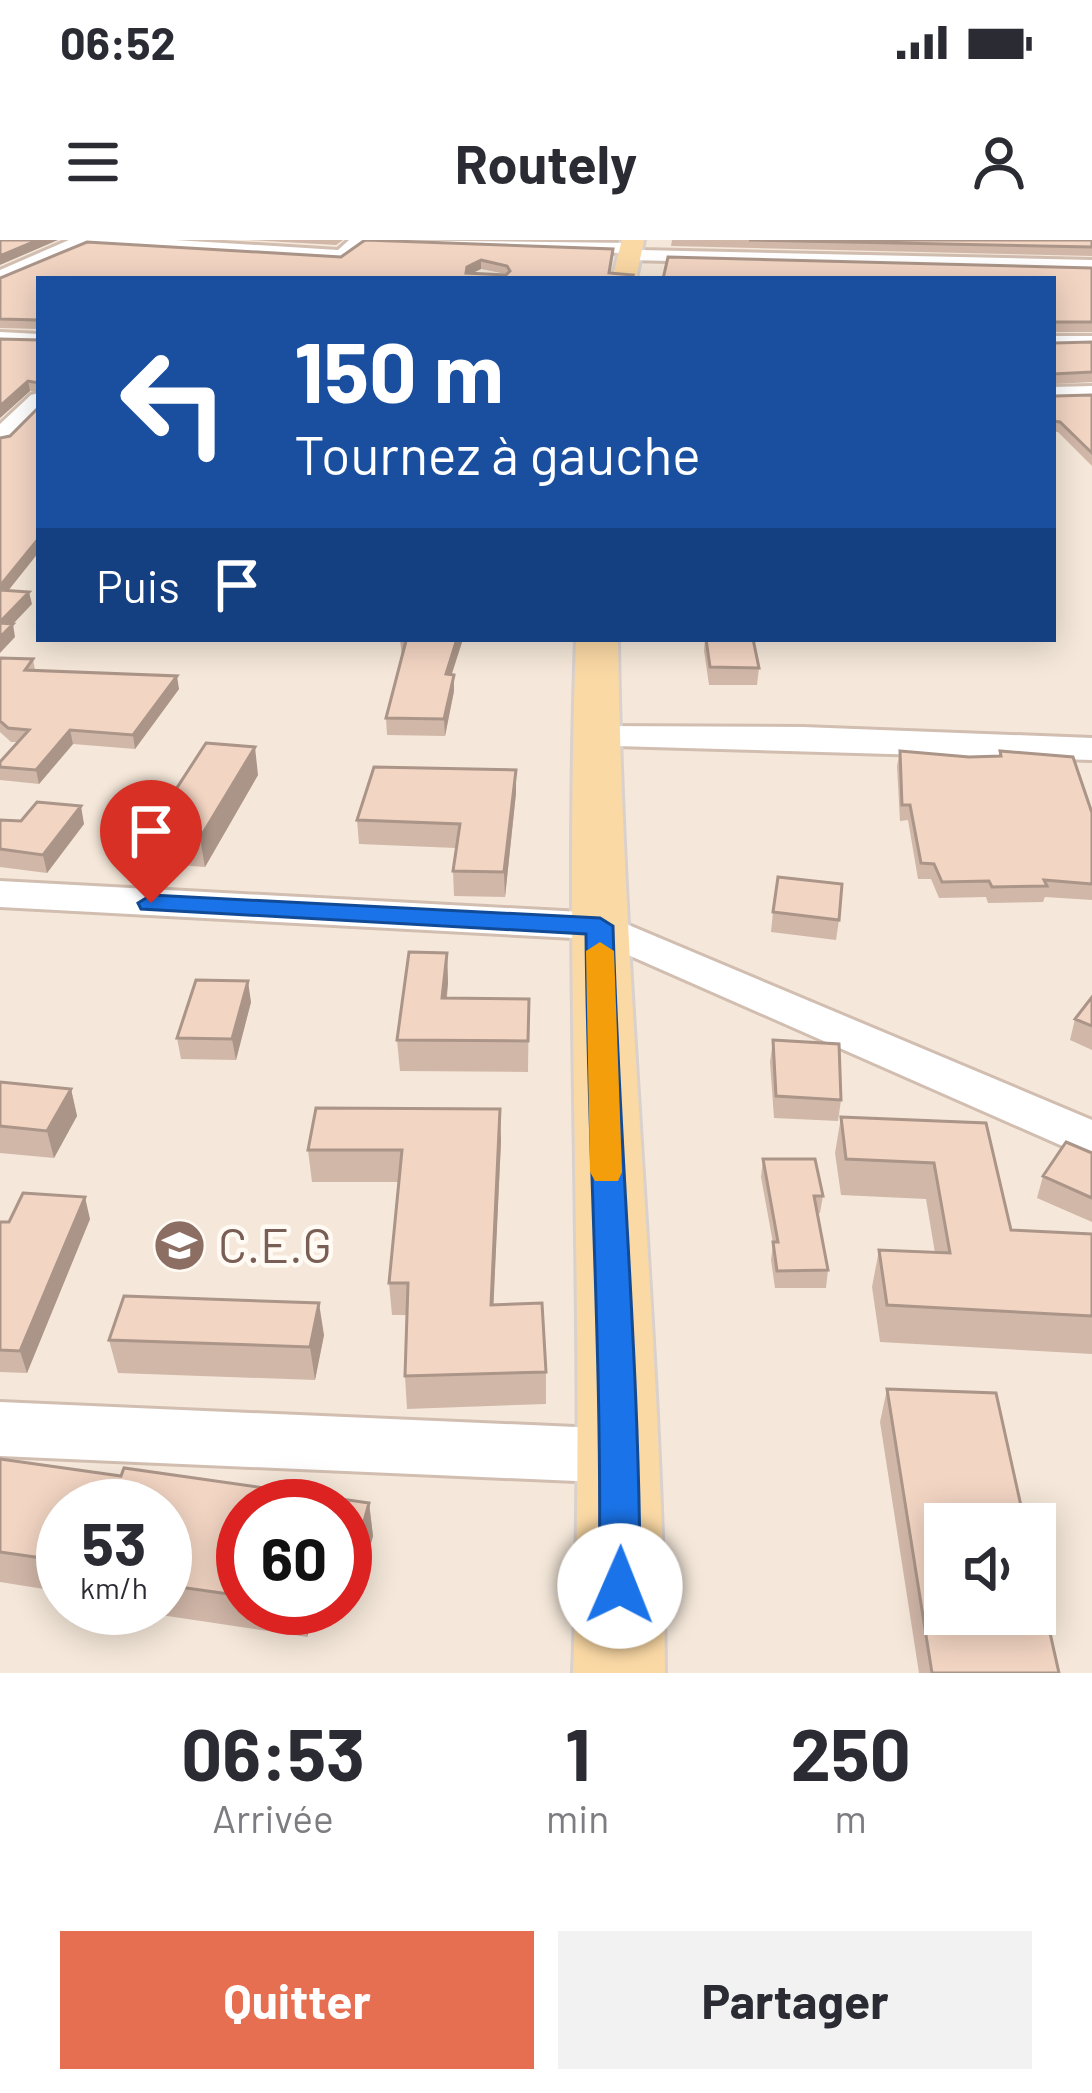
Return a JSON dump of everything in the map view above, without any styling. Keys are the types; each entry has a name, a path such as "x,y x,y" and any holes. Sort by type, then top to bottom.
{"main road":[{"path":"597,642 594,737 603,1108 621,1456 619,1673"}],"street":[{"path":"3,274 87,240 424,263"},
{"path":"323,276 360,240"},
{"path":"379,240 505,242 629,256 1092,266"},
{"path":"486,268 505,242"},
{"path":"3,274 36,276"},
{"path":"0,338 36,340"},
{"path":"1056,342 1092,343"},
{"path":"0,393 36,398"},
{"path":"1056,394 1092,394"},
{"path":"0,438 36,401"},
{"path":"594,737 803,738 1092,748"},
{"path":"0,894 600,926 1092,1141"},
{"path":"0,1429 621,1456"}],"shaded area":[{"path":"0,240 1092,240 1092,1673 0,1673"}],"building":[{"path":"0,240 38,240 0,256"},
{"path":"365,240 613,249 609,273 633,275 36,276 36,320 0,319 0,278 87,242 341,257","holes":["481,260 507,266 506,275 466,273 467,267"]},
{"path":"749,240 1092,240 1092,247"},
{"path":"668,257 1092,268 1092,322 1056,322 1056,276 664,276"},
{"path":"0,339 36,340 36,382 28,381 0,406"},
{"path":"1092,342 1092,372 1056,374 1056,343"},
{"path":"1092,395 1092,453 1056,421 1056,396"},
{"path":"36,410 36,542 0,586 0,438 10,436"},
{"path":"0,590 29,592 0,622"},
{"path":"0,623 13,624 0,637"},
{"path":"406,642 456,642 446,674 454,675 444,719 386,718"},
{"path":"706,642 754,642 759,668 710,667"},
{"path":"0,658 33,659 25,670 177,676 133,735 70,730 36,770 0,767 29,730 8,728 0,721"},
{"path":"206,743 255,747 200,838 147,834"},
{"path":"900,751 969,757 1001,756 1000,751 1073,757 1092,813 1092,884 1044,880 1047,886 992,887 989,881 942,882 934,864 921,863 910,805 902,805"},
{"path":"374,767 516,770 504,872 453,871 460,824 357,820"},
{"path":"37,802 81,806 43,855 0,849 0,820 21,821"},
{"path":"778,877 842,884 839,920 773,912"},
{"path":"409,952 447,953 442,998 529,999 528,1041 397,1040"},
{"path":"196,980 248,981 232,1039 177,1038"},
{"path":"1092,997 1092,1026 1075,1019"},
{"path":"773,1040 839,1044 841,1100 776,1096"},
{"path":"0,1082 71,1089 47,1131 0,1126"},
{"path":"316,1108 500,1109 491,1305 542,1303 546,1372 405,1376 408,1283 389,1283 402,1150 308,1150"},
{"path":"841,1117 986,1123 1011,1230 1092,1234 1092,1316 887,1305 879,1250 950,1253 934,1163 846,1159"},
{"path":"1066,1142 1092,1153 1092,1198 1043,1176"},
{"path":"763,1159 815,1159 823,1196 814,1196 828,1270 777,1271 773,1242 778,1242"},
{"path":"23,1193 85,1197 20,1351 0,1350 0,1222 9,1222"},
{"path":"124,1296 319,1303 310,1347 109,1340"},
{"path":"887,1389 996,1393 1020,1503 924,1503 924,1623"},
{"path":"0,1459 121,1476 124,1468 216,1481 216,1592 192,1589 192,1479 36,1479 36,1557 0,1552"},
{"path":"926,1635 1050,1635 1059,1673 932,1673"}],"slow traffic":[{"path":"600,951 606,1172"}],"place":[{"name":"C.E.G","path":"179,1246"}],"route":[{"path":"151,903 600,926 603,1108 621,1456 620,1586"}]}
